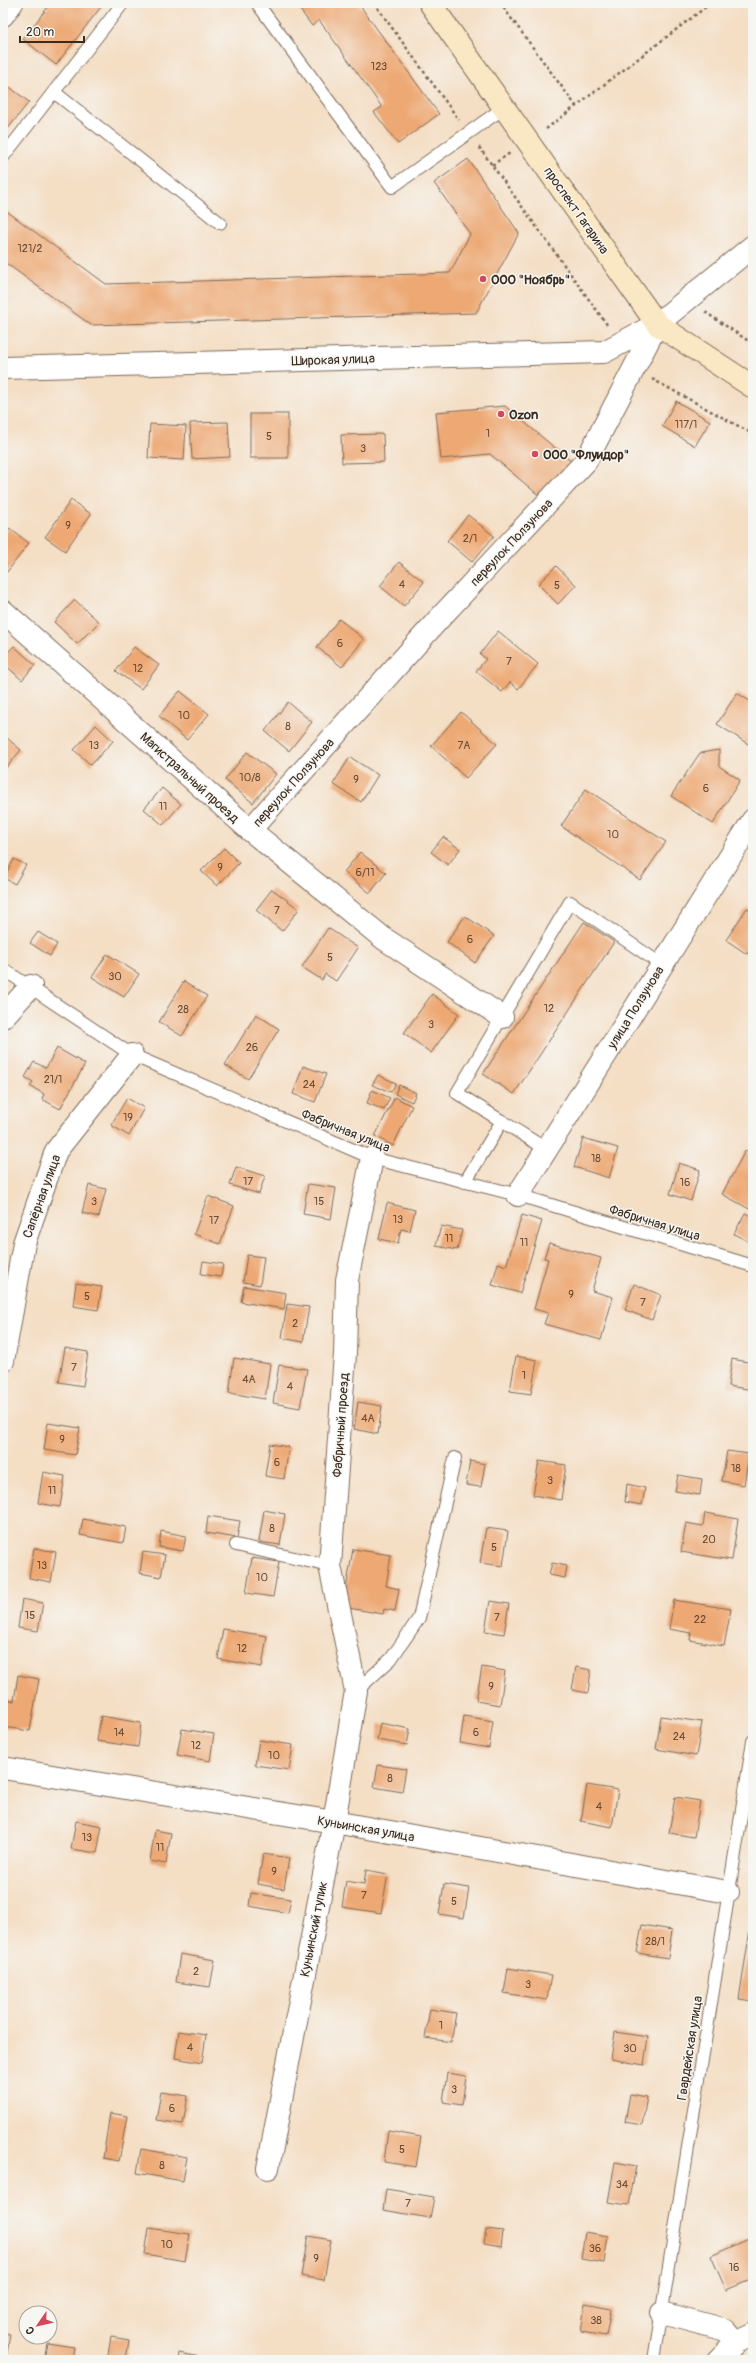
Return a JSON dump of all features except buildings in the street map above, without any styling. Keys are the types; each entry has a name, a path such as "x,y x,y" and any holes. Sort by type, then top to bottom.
{"main road":[{"name":"проспект Гагарина","path":"430,3 657,324 753,387"}],"street":[{"name":"переулок Ползунова","path":"250,830 437,621 586,461 632,368 657,324 753,246"},
{"name":"Широкая улица","path":"3,368 604,352 657,324"},
{"name":"Магистральный проезд","path":"3,611 250,830 383,938 502,1017"},
{"name":"улица Ползунова","path":"518,1195 753,820"},
{"path":"3,1017 31,986"},
{"name":"Сапёрная улица","path":"3,1361 24,1243 56,1151 132,1055"},
{"name":"Фабричный проезд","path":"356,1691 330,1566 345,1354 347,1280 372,1158"},
{"name":"Куньинский тупик","path":"268,2168 334,1822 356,1691"},
{"name":"Куньинская улица","path":"3,1768 334,1822 728,1892"},
{"path":"662,2313 726,2330 745,2338 718,2360"}],"lane":[{"path":"3,157 123,3"},
{"path":"258,3 392,187 505,107"},
{"path":"54,92 220,223"},
{"path":"546,1149 457,1093 570,902 662,966"},
{"name":"Фабричная улица","path":"3,969 31,986 132,1055 372,1158 518,1195 753,1266"},
{"path":"465,1182 502,1121"},
{"path":"356,1691 391,1659 418,1618 455,1458"},
{"path":"236,1545 330,1566"},
{"name":"Гвардейская улица","path":"654,2360 753,1741"}],"path":[{"path":"374,3 603,317 619,344"},
{"path":"500,3 576,106"},
{"path":"492,165 529,141 711,3"},
{"path":"687,299 753,344"},
{"path":"632,368 753,434"}],"place":[{"name":"ООО \"Ноябрь\"","path":"483,279"},
{"name":"Ozon","path":"501,414"},
{"name":"ООО \"Флуидор\"","path":"535,454"}]}
